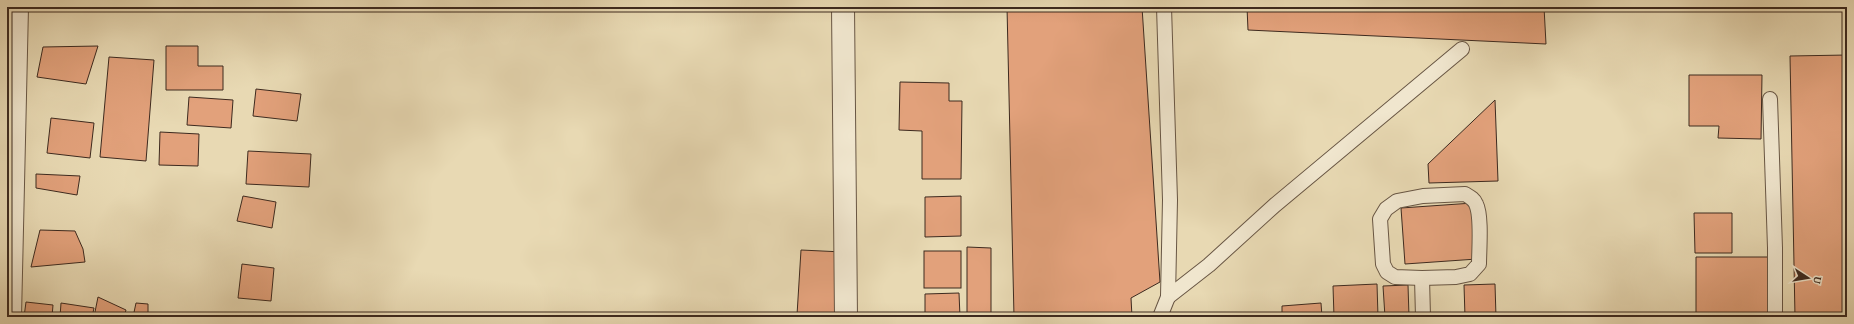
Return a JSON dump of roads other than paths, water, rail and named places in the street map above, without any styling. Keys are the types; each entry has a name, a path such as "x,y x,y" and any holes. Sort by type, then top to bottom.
{"street":[{"path":"10,317 17,7"},
{"path":"843,7 846,317"}],"lane":[{"path":"1160,317 1168,297 1170,200 1164,7"},
{"path":"1168,297 1209,265 1275,205 1462,49"},
{"path":"1770,99 1775,248 1775,317"},
{"path":"1433,194 1465,194 1472,198 1477,205 1480,232 1479,264 1470,274 1456,277 1422,278 1395,277 1387,272 1383,264 1380,219 1386,209 1397,201 1433,194"},
{"path":"1422,278 1423,317"}]}
